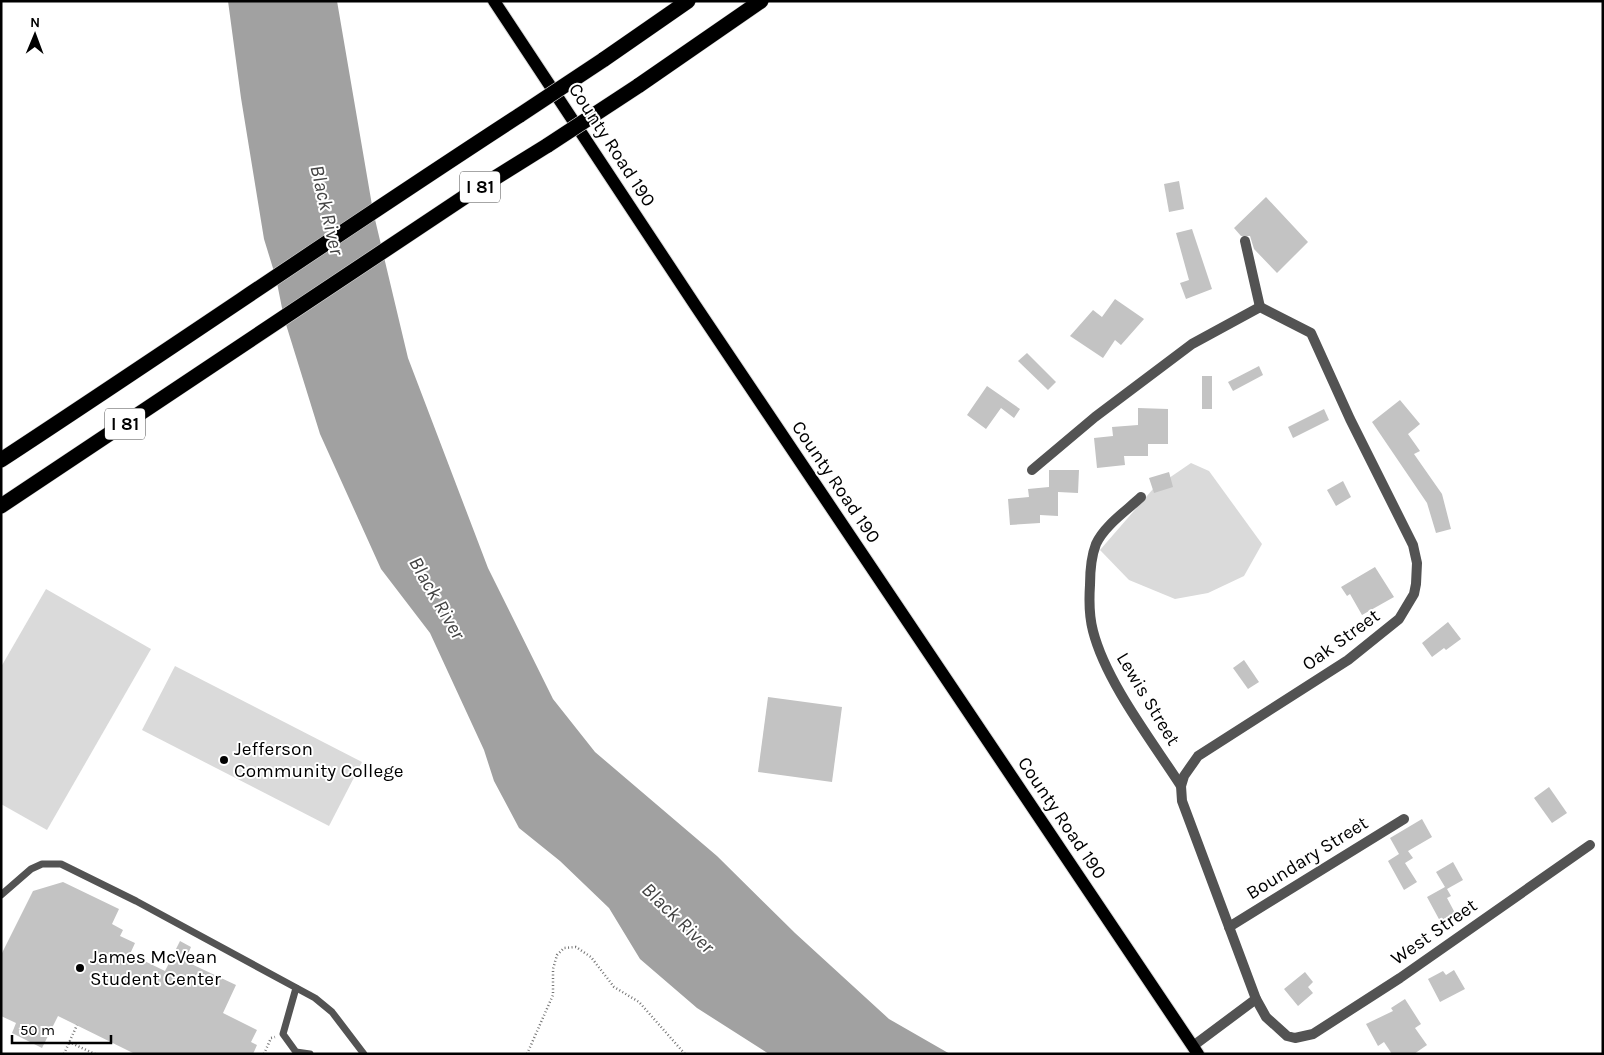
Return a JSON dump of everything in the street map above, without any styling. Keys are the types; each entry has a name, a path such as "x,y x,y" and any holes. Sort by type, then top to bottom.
{"highway":[{"name":"I 81","path":"1,460 234,306 400,192 603,60 688,1"},
{"name":"I 81","path":"1,506 413,231 638,86 762,1"}],"main road":[{"name":"County Road 190","path":"498,2 706,322 1196,1050"}],"street":[{"path":"1032,470 1096,417 1192,344 1260,307 1245,241"},
{"name":"Oak Street","path":"1181,786 1184,776 1198,756 1348,660 1379,637 1399,619 1414,594 1417,563 1413,545 1350,419 1311,333 1260,307"},
{"name":"Lewis Street","path":"1141,497 1110,526 1096,543 1090,566 1089,603 1092,630 1109,670 1181,786 1182,801 1256,999 1266,1018 1279,1031 1295,1038 1306,1036"},
{"name":"Boundary Street","path":"1229,927 1404,819"},
{"name":"West Street","path":"1306,1036 1400,978 1590,844"},
{"path":"1196,1050 1256,999"}],"lane":[{"path":"1,895 31,869 42,864 61,864 136,901 296,988 332,1012 364,1054"},
{"path":"296,988 283,1034 296,1052 310,1054"}],"path":[{"path":"528,1054 553,995 554,969 557,955 564,948 576,947 591,957 614,987 639,1002 685,1054"},
{"path":"64,1054 77,1025"},
{"path":"264,1054 272,1038 283,1034"},
{"path":"69,1042 95,1054"}],"shaded area":[{"path":"1191,463 1209,471 1262,544 1244,576 1208,593 1175,599 1129,580 1100,550 1153,489"},
{"path":"46,589 151,649 47,830 1,804 1,667"},
{"path":"175,666 362,762 329,826 142,730"}],"water":[{"name":"Black River","path":"228,1 337,1 373,211 408,358 488,568 553,699 595,752 717,856 795,933 889,1019 950,1054 769,1054 697,1008 640,959 609,908 560,861 519,828 494,781 484,750 430,633 381,569 320,434 284,318 276,278 264,239 241,98"}],"building":[{"path":"1179,181 1184,209 1169,212 1164,184"},
{"path":"1266,197 1308,242 1277,273 1254,249 1250,236 1241,236 1234,228"},
{"path":"1192,229 1212,289 1186,299 1180,283 1189,280 1176,233"},
{"path":"1115,299 1144,319 1121,345 1115,340 1103,358 1070,336 1093,310 1102,317"},
{"path":"1027,353 1056,382 1048,390 1018,361"},
{"path":"1259,366 1263,375 1233,391 1228,382"},
{"path":"1202,376 1212,376 1212,409 1202,409"},
{"path":"987,386 1020,409 1014,418 1001,408 986,429 967,415"},
{"path":"1400,400 1420,424 1408,434 1420,451 1414,454 1442,494 1451,529 1436,533 1427,503 1372,422"},
{"path":"1138,408 1168,409 1168,444 1148,444 1148,456 1124,456 1125,465 1097,468 1094,438 1113,436 1112,427 1138,425"},
{"path":"1324,409 1329,420 1293,438 1288,427"},
{"path":"1049,470 1079,470 1078,493 1058,492 1058,516 1040,515 1040,523 1010,525 1008,499 1029,497 1028,489 1049,487"},
{"path":"1169,472 1173,487 1154,493 1149,478"},
{"path":"1343,481 1351,497 1336,506 1327,490"},
{"path":"1375,567 1394,597 1362,615 1350,594 1347,596 1341,587"},
{"path":"1448,622 1461,639 1432,657 1422,643"},
{"path":"1244,660 1259,682 1248,689 1233,668"},
{"path":"768,697 842,707 832,782 758,772"},
{"path":"1549,787 1567,813 1552,823 1534,798"},
{"path":"1422,819 1432,837 1408,851 1413,858 1405,863 1417,882 1404,890 1388,861 1399,854 1390,838"},
{"path":"1453,862 1463,880 1447,889 1451,896 1447,898 1455,913 1440,921 1427,897 1445,887 1436,872"},
{"name":"James McVean Student Center","path":"63,882 119,909 112,924 123,930 120,936 135,943 130,954 165,971 180,941 191,947 185,961 236,985 223,1013 257,1030 251,1042 257,1045 253,1054 135,1054 58,1016 42,1048 12,1033 16,1023 1,1016 1,955 33,891"},
{"path":"1454,970 1465,989 1440,1002 1428,979 1443,971 1446,975"},
{"path":"1305,972 1313,982 1308,987 1313,993 1298,1006 1284,989"},
{"path":"1405,999 1421,1024 1415,1028 1427,1045 1414,1054 1392,1054 1384,1042 1378,1046 1366,1024 1393,1011 1391,1008"}],"place":[{"name":"Jefferson Community College","path":"224,760"},
{"name":"James McVean Student Center","path":"80,968"}]}
